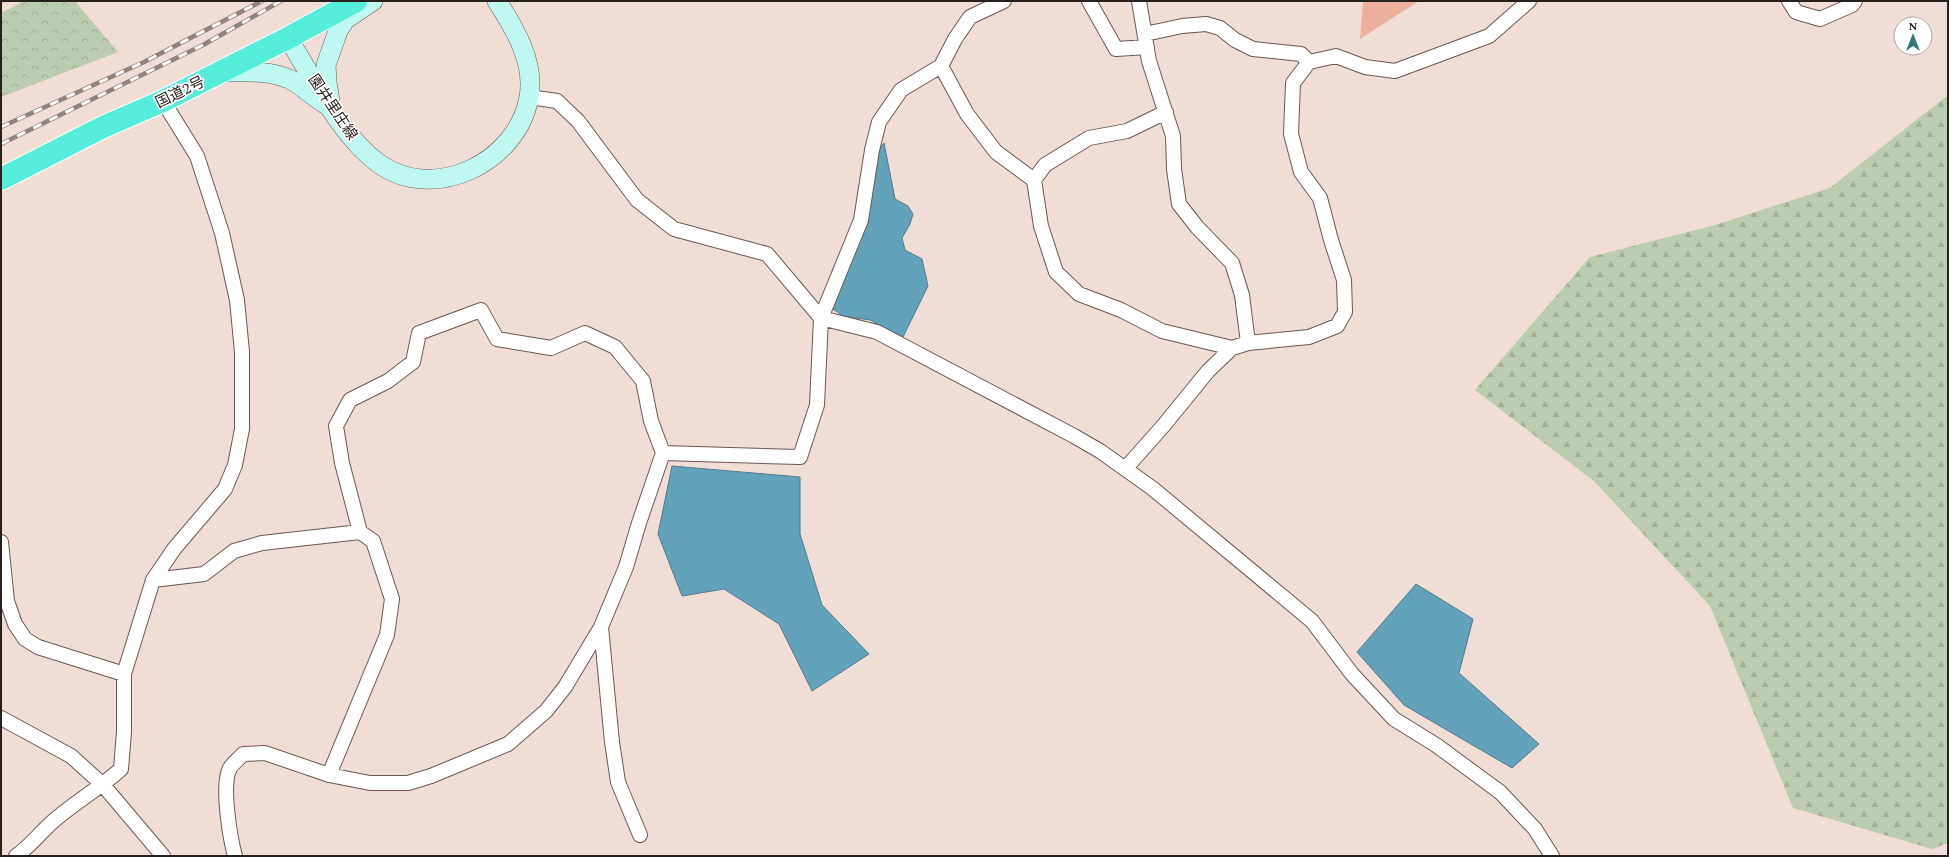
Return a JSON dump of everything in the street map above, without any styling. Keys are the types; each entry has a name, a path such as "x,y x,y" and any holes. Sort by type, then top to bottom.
{"highway":[{"name":"国道2号","path":"1,179 103,127 163,101 221,72 356,1"}],"main road":[{"path":"332,108 326,71 330,51 338,31 345,20 373,1"},
{"name":"園井里庄線","path":"288,38 353,139 379,163 399,174 429,180 453,176 475,168 494,155 511,140 517,129 529,97 529,81 526,61 517,32 498,1"},
{"path":"221,72 254,72 278,75 291,80 332,108"}],"street":[{"path":"663,452 800,457 817,405 821,318 861,220 872,150 879,122 901,90 941,66 955,39 970,17 1004,1"},
{"path":"1089,1 1116,49 1146,41 1182,26 1206,24 1220,28 1235,40 1253,49 1301,54 1309,62"},
{"path":"1139,1 1149,61 1173,136 1174,169 1179,204 1197,227 1232,263 1242,295 1248,343"},
{"path":"1125,469 1164,425 1208,371 1232,348 1248,343 1310,337 1337,326 1345,312 1344,280 1331,240 1320,198 1301,172 1292,134 1293,83 1309,62 1336,56 1364,67 1395,71 1489,36 1529,1"},
{"path":"1789,1 1796,12 1820,19 1852,5 1855,1"},
{"path":"941,66 967,114 996,152 1034,180"},
{"path":"529,97 557,101 578,121 637,200 674,229 767,254 821,318 877,332 1074,436 1100,451 1152,488 1312,621 1352,674 1394,719 1436,745 1500,792 1535,829 1552,856"},
{"path":"16,856 29,847 56,818 103,785 121,770 124,732 124,674 152,580 174,549 224,489 235,465 242,429 241,337 237,300 222,233 197,156 163,101"},
{"path":"1166,112 1127,131 1089,138 1045,165 1034,180 1040,226 1056,272 1079,294 1121,310 1162,331 1232,348"},
{"path":"235,856 231,841 226,792 230,768 244,754 265,753 329,775 370,783 408,783 431,776 508,744 551,705 565,687 601,627 626,567 663,452 651,422 642,381 615,347 585,332 551,348 498,339 480,310 419,333 413,362 388,381 350,400 336,426 342,463 360,532"},
{"path":"152,580 204,574 234,551 262,543 360,532 373,540 392,599 387,635 329,775"},
{"path":"1,542 4,602 15,624 25,639 38,647 124,674"},
{"path":"601,627 612,742 618,782 640,835"},
{"path":"1,718 71,756 103,785 163,856"}],"path":[{"path":"1,3 6,1"}],"green space":[{"path":"75,1 118,52 1,97 1,13 22,2"},
{"path":"1948,95 1948,843 1932,849 1793,808 1710,606 1595,482 1475,390 1590,257 1715,225 1830,188"}],"water":[{"path":"884,143 895,199 908,206 913,214 910,224 902,238 905,250 922,259 928,286 903,337 870,320 843,316 833,309 858,241 876,152"},
{"path":"672,466 800,477 800,534 822,605 869,654 812,691 779,624 724,589 682,596 658,534"},
{"path":"1416,584 1473,619 1459,673 1539,744 1512,768 1404,705 1357,652"}],"building":[{"path":"1363,1 1419,1 1360,39"}],"railway":[{"path":"1,127 144,62 262,1"},
{"path":"1,144 203,45 281,1"}]}
